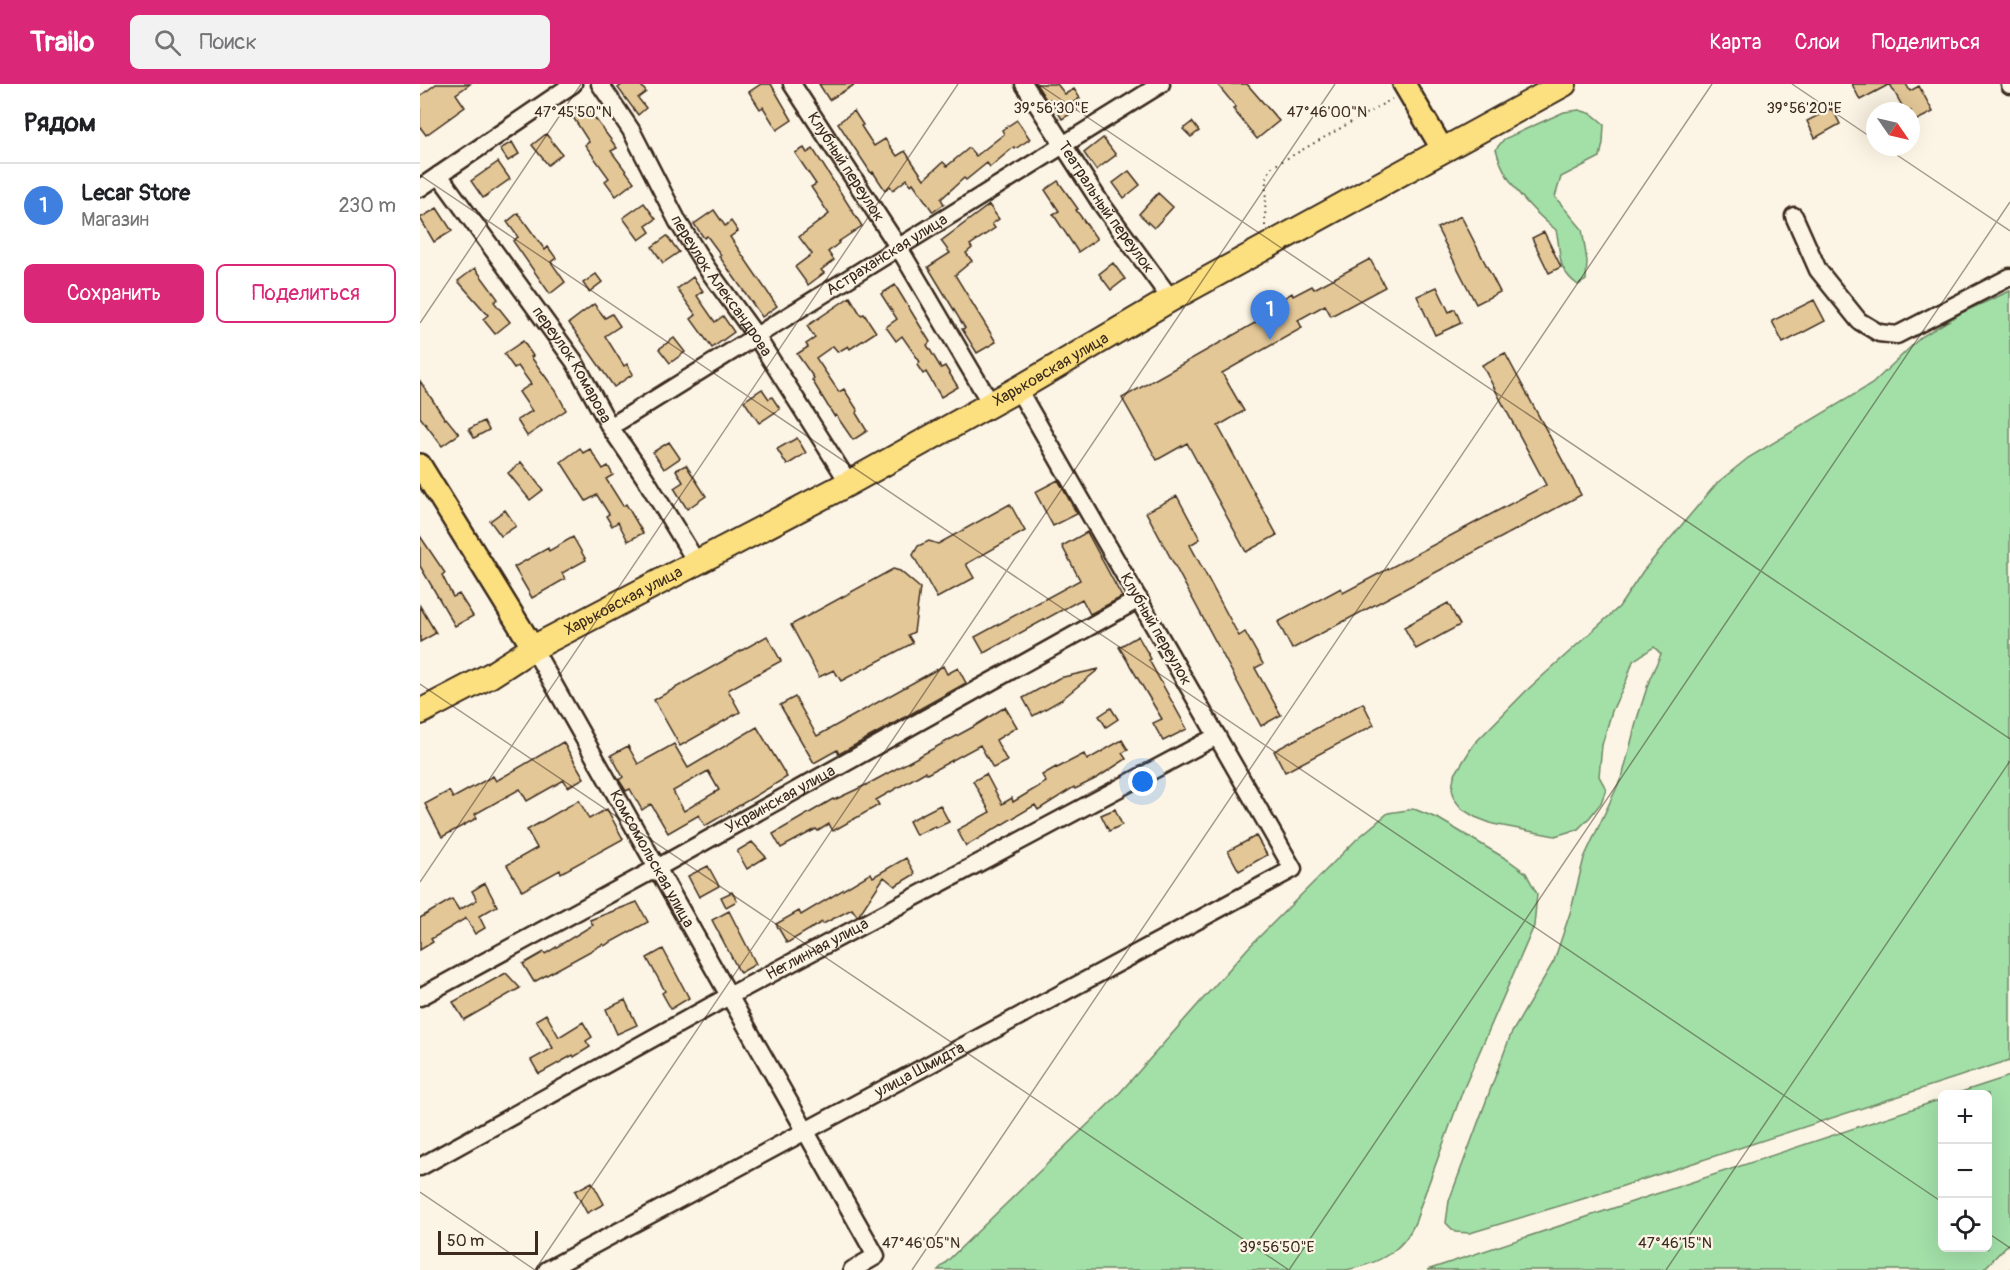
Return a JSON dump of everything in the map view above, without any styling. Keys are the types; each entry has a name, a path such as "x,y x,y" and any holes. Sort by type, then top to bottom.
{"highway":[{"name":"Харьковская улица","path":"420,712 491,675 533,648 849,483 1018,389 1171,299 1564,84"},
{"name":"Харьковская улица","path":"420,695 483,663 533,648"}],"main road":[{"path":"1406,87 1443,150"},
{"name":"Комсомольская улица","path":"420,465 533,648"}],"street":[{"path":"420,188 573,84"},
{"name":"переулок Александрова","path":"600,84 632,130 673,213 706,267 756,336 849,483"},
{"name":"Клубный переулок","path":"792,84 899,248 991,404"},
{"name":"Театральный переулок","path":"1024,84 1100,202 1171,299"},
{"name":"Астраханская улица","path":"610,427 1161,84"},
{"name":"переулок Комарова","path":"439,175 574,361 610,427 697,563"},
{"path":"1794,216 1818,270 1859,321 1879,333 1897,335 2010,277"},
{"name":"Клубный переулок","path":"1018,389 1293,869"},
{"name":"Украинская улица","path":"420,997 657,868 1139,599"},
{"name":"Комсомольская улица","path":"533,648 876,1256 852,1270"},
{"name":"Неглинная улица","path":"420,1167 729,996 1217,736"},
{"name":"улица Шмидта","path":"547,1270 1293,869"}],"path":[{"path":"1265,247 1266,177 1272,167 1406,87"}],"green space":[{"path":"1579,110 1592,114 1604,124 1600,157 1561,177 1555,197 1582,229 1587,261 1586,280 1578,285 1566,273 1563,266 1556,230 1519,194 1505,172 1496,149 1504,139 1564,112"},
{"path":"2010,291 2010,1060 1589,1197 1470,1233 1455,1232 1446,1223 1449,1201 1511,1034 1554,961 1571,910 1584,858 1623,774 1637,719 1650,678 1661,654 1654,647 1633,661 1612,711 1602,745 1599,776 1606,789 1601,803 1578,829 1555,836 1493,824 1475,817 1462,809 1455,800 1452,789 1454,776 1474,744 1526,691 1619,607 1643,571 1717,483 1748,458 1872,384 1921,337 1961,313"},
{"path":"1414,809 1439,819 1508,860 1526,873 1537,894 1534,926 1463,1090 1416,1221 1403,1242 1372,1263 1346,1270 938,1270 1117,1096 1248,948 1357,839 1388,813"},
{"path":"2010,1076 2010,1242 1983,1270 1427,1270 1938,1100 1938,1252 1992,1252 1992,1090 1967,1090"}],"building":[{"path":"436,84 470,84 456,94 465,107 426,135 420,127 420,96"},
{"path":"623,84 640,84 646,92 638,98 646,108 638,115 618,88"},
{"path":"761,84 771,84 792,120 777,130 763,107 760,109 749,92"},
{"path":"819,84 856,84 829,100"},
{"path":"1036,84 1057,84 1065,94 1074,89 1080,98 1072,103 1077,110 1062,119 1050,99 1047,101"},
{"path":"1217,84 1247,84 1279,121 1257,139 1233,109 1236,107"},
{"path":"1852,84 1890,84 1860,100"},
{"path":"1890,84 1906,84 1910,91 1919,86 1933,112 1920,118 1920,102 1900,102"},
{"path":"585,105 617,148 611,151 634,182 616,196 605,181 609,178 585,145 589,142 571,114"},
{"path":"1832,108 1840,124 1815,138 1807,121"},
{"path":"854,111 874,146 885,139 897,156 905,151 924,179 943,162 947,166 969,148 976,156 1004,134 1002,130 1017,120 1030,139 1015,149 1014,147 990,167 987,163 966,180 964,178 941,199 944,204 933,212 913,183 911,185 907,179 893,190 890,186 885,190 873,172 871,173 838,123"},
{"path":"1192,122 1199,131 1191,137 1183,129"},
{"path":"546,134 562,154 548,165 532,145"},
{"path":"1103,138 1116,155 1096,170 1084,153"},
{"path":"512,142 519,154 508,161 500,149"},
{"path":"804,148 807,153 813,149 862,226 838,242 828,252 834,260 821,270 824,273 808,285 795,267 812,254 799,237 829,214 811,187 816,184 795,153"},
{"path":"498,162 510,179 483,198 471,181"},
{"path":"1129,171 1140,185 1124,198 1113,183"},
{"path":"1058,181 1097,239 1078,252 1053,214 1059,211 1045,190"},
{"path":"1158,193 1173,207 1154,228 1139,214"},
{"path":"644,203 656,219 646,226 650,232 639,240 623,218"},
{"path":"989,205 999,219 992,224 995,228 970,245 972,248 966,253 972,261 955,275 996,342 977,353 962,329 965,328 928,267 950,253 941,241"},
{"path":"437,208 452,231 434,242 420,218"},
{"path":"714,210 725,226 731,221 738,231 730,237 777,306 762,317 719,256 721,255 707,236 704,238 694,224"},
{"path":"518,213 545,250 548,247 556,258 551,262 565,282 550,294 513,241 518,237 507,222"},
{"path":"1461,216 1500,292 1476,304 1437,228"},
{"path":"1544,232 1561,267 1549,273 1532,238"},
{"path":"667,236 679,252 663,263 652,247"},
{"path":"1370,259 1385,287 1331,316 1325,305 1298,320 1302,328 1222,373 1244,411 1218,426 1277,535 1246,552 1187,443 1157,460 1122,398 1278,310 1275,303 1292,293 1293,296 1312,286 1314,289"},
{"path":"1113,263 1125,279 1111,290 1099,274"},
{"path":"475,268 498,299 494,302 510,322 495,334 483,319 488,315 458,281"},
{"path":"596,274 602,282 589,292 583,283"},
{"path":"693,277 703,291 697,296 715,322 723,316 734,332 712,348 691,319 696,315 677,289"},
{"path":"895,285 930,342 927,345 941,368 945,366 958,387 941,397 926,372 923,374 917,365 920,362 902,336 896,341 886,327 897,319 881,294"},
{"path":"1437,287 1449,312 1455,309 1461,323 1435,335 1417,296"},
{"path":"850,297 861,315 864,314 876,332 850,349 848,346 838,352 833,346 816,358 839,392 844,389 858,411 856,413 867,431 853,440 836,415 834,416 812,380 814,378 797,354 808,347 806,344 815,338 807,326"},
{"path":"1814,300 1825,321 1783,343 1772,321"},
{"path":"594,304 605,318 612,314 620,326 605,336 624,366 627,364 633,374 614,387 569,323"},
{"path":"674,338 685,352 670,363 659,349"},
{"path":"523,341 566,410 527,436 517,420 532,411 519,392 531,384 518,366 514,368 504,354"},
{"path":"1505,353 1581,495 1292,649 1278,622 1341,588 1343,593 1546,485 1482,365"},
{"path":"420,381 445,419 459,434 442,446 420,417"},
{"path":"762,389 769,399 772,397 780,409 759,423 744,401"},
{"path":"484,421 489,430 474,438 469,429"},
{"path":"797,438 806,453 787,465 777,449"},
{"path":"669,442 680,458 664,469 653,452"},
{"path":"580,448 583,453 590,449 603,469 608,466 613,475 606,479 623,506 626,504 643,533 628,541 618,522 612,526 606,516 609,514 597,495 586,501 561,462"},
{"path":"521,462 543,490 530,500 508,473"},
{"path":"686,465 706,496 687,509 674,488 683,482 676,470"},
{"path":"1058,480 1077,514 1053,526 1035,492"},
{"path":"1177,496 1200,539 1190,545 1239,636 1245,632 1263,664 1255,668 1281,715 1261,726 1146,512"},
{"path":"1010,504 1025,531 966,564 974,578 937,598 913,555 918,546 929,541 938,544"},
{"path":"505,510 516,526 501,536 490,521"},
{"path":"1087,532 1122,597 1090,614 1082,599 984,653 975,637 1080,580 1062,546"},
{"path":"420,536 445,573 442,575 453,597 459,594 473,616 455,626 420,566"},
{"path":"573,537 586,560 562,573 565,579 532,598 514,567"},
{"path":"893,569 900,571 920,588 914,632 908,635 913,643 841,681 834,670 819,677 791,625"},
{"path":"1448,603 1460,625 1416,649 1404,627"},
{"path":"420,606 436,633 420,642"},
{"path":"767,636 781,661 728,690 740,712 680,746 654,700"},
{"path":"1138,636 1187,729 1163,741 1153,723 1162,719 1119,647"},
{"path":"943,666 947,674 958,668 966,683 839,754 837,750 814,763 780,705 795,697 817,736"},
{"path":"1099,669 1061,700 1033,716 1023,698 1059,678"},
{"path":"1363,703 1374,725 1285,772 1274,751"},
{"path":"1005,707 1017,727 996,740 1007,761 993,768 980,745 927,774 925,772 876,800 879,805 833,831 829,824 781,848 773,834 833,799 868,784 973,727"},
{"path":"1111,708 1118,719 1106,727 1099,716"},
{"path":"757,727 787,777 705,826 699,815 668,833 651,804 642,810 630,789 626,791 619,780 623,777 611,755 628,746 638,764 674,744 688,768","holes":["708,771 719,790 684,811 673,791"]},
{"path":"1122,740 1128,750 1122,753 1126,759 1097,778 1075,789 1074,787 1038,810 1035,805 966,846 957,830 990,812 973,781 986,774 1002,804 1012,798 1013,802 1046,782 1042,775 1056,767 1084,754 1087,760"},
{"path":"563,742 584,778 568,787 564,780 527,801 520,789 475,814 477,818 442,837 425,804 449,791 453,798 493,776 496,781"},
{"path":"579,800 589,819 607,809 623,839 561,873 560,870 522,891 507,865 537,848 527,830"},
{"path":"940,805 949,822 916,835 909,821"},
{"path":"1115,809 1122,825 1109,831 1101,815"},
{"path":"1256,836 1267,855 1239,871 1228,851"},
{"path":"752,842 766,857 747,869 737,851"},
{"path":"906,858 915,874 895,886 884,877 859,915 857,916 852,909 823,924 822,922 787,943 776,924 799,911 801,915 871,873 873,877"},
{"path":"708,866 719,886 699,897 688,876"},
{"path":"485,883 497,906 479,916 485,928 475,934 466,918 431,939 433,942 420,950 420,918 452,899 459,910 477,900 472,891"},
{"path":"732,892 737,901 726,907 721,897"},
{"path":"637,902 648,922 534,982 523,964 544,952 545,954 593,925 590,920"},
{"path":"729,911 756,964 740,973 712,920"},
{"path":"663,949 689,998 671,1009 662,993 665,991 647,958"},
{"path":"506,973 520,988 464,1020 453,1002"},
{"path":"625,1000 637,1025 617,1034 606,1009"},
{"path":"546,1014 559,1037 583,1022 592,1037 586,1041 590,1047 539,1074 531,1060 553,1048 536,1020"},
{"path":"592,1182 604,1204 587,1213 575,1191"}],"place":[{"name":"Lecar Store","path":"1270,340"}]}
